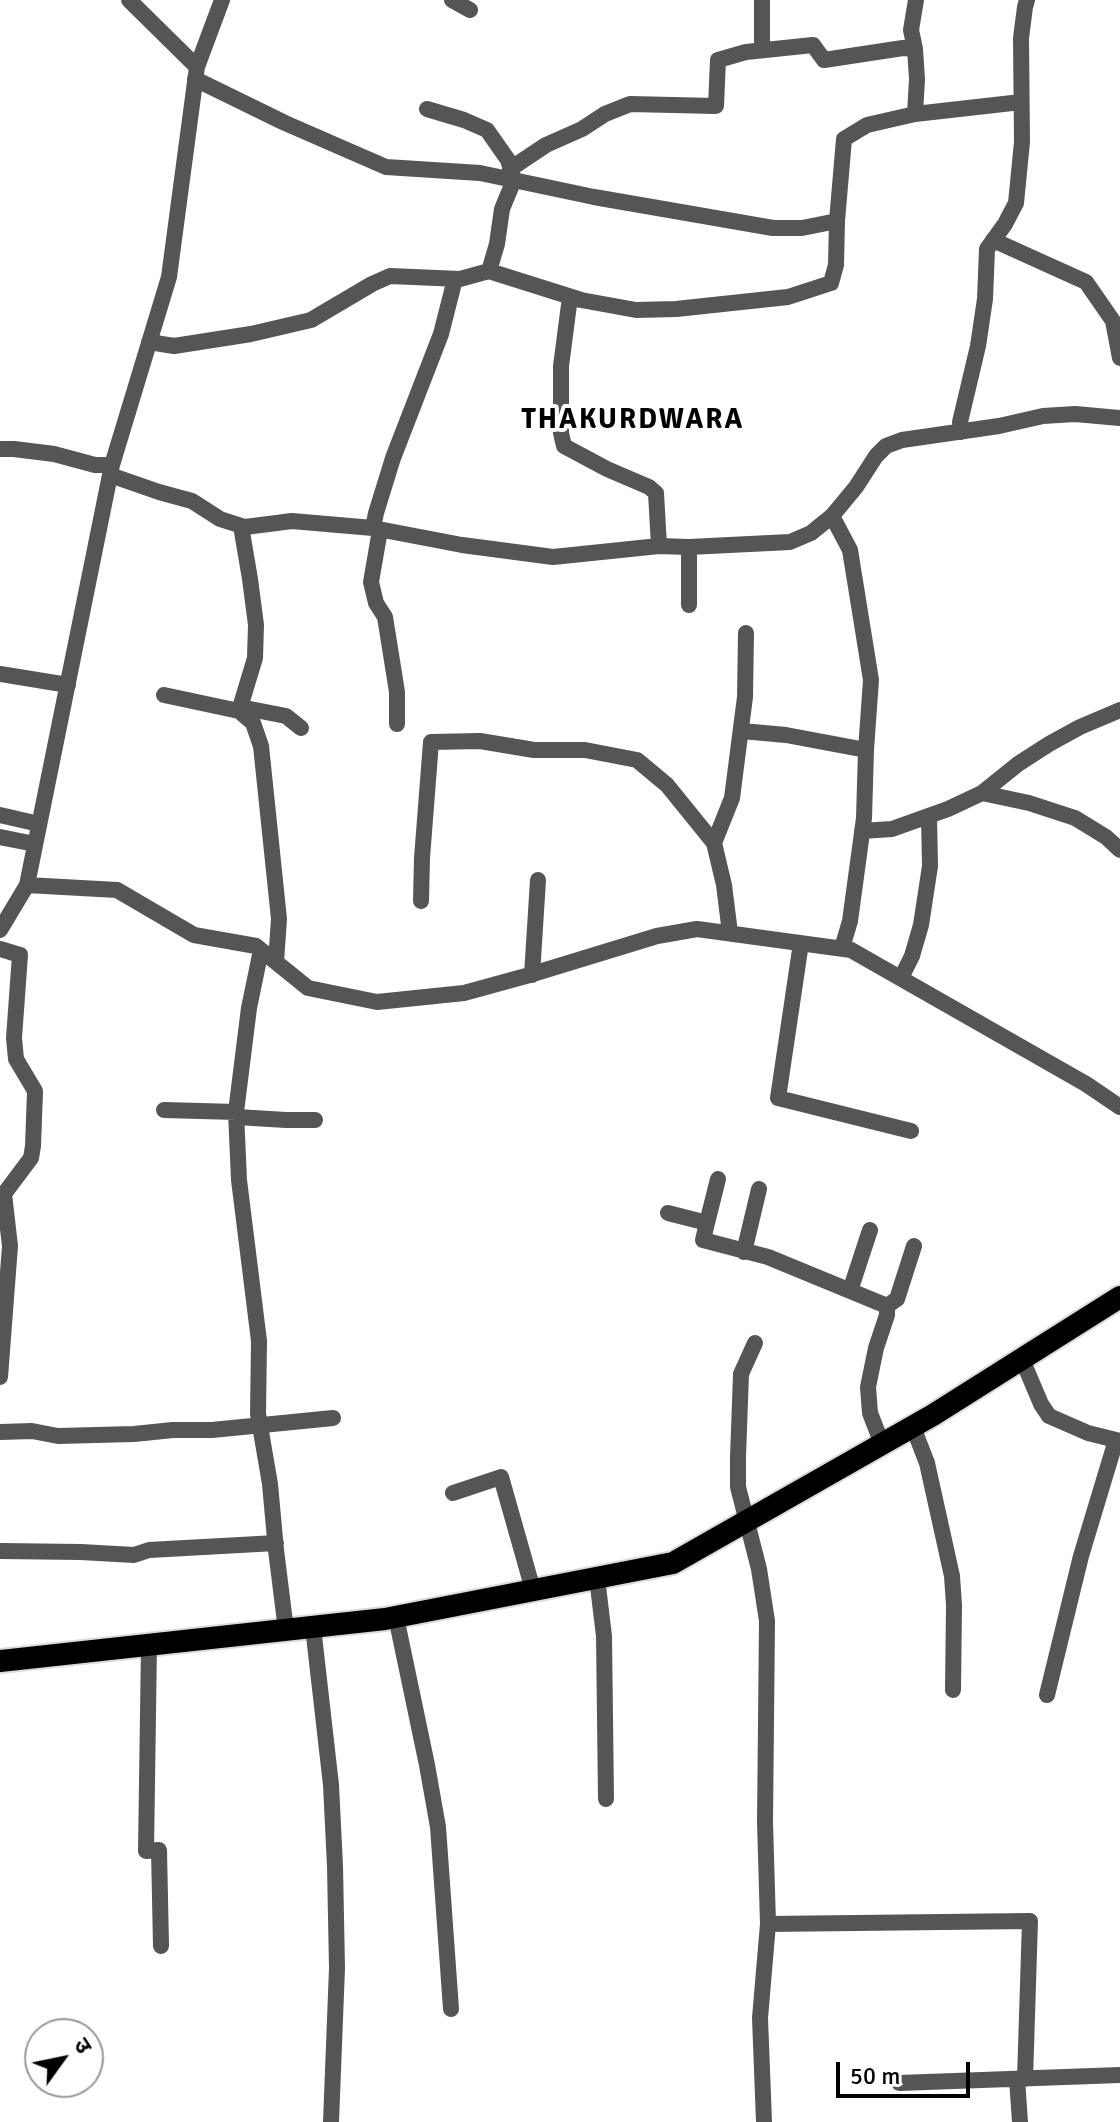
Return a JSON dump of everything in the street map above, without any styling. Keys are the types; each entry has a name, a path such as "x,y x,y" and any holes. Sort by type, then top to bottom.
{"highway":[{"path":"0,1661 396,1617 673,1563 913,1427 1120,1297"}],"street":[{"path":"129,0 196,73 285,123 386,167 512,175 594,197 773,228 802,228 837,221"},
{"path":"0,930 27,885 111,470 169,277 196,73 222,0"},
{"path":"452,0 470,10"},
{"path":"762,0 762,50"},
{"path":"915,114 917,79 911,30 916,0"},
{"path":"961,432 960,422 978,346 985,299 987,249 1016,203 1022,142 1021,38 1027,0"},
{"path":"512,175 546,145 630,104 716,106 718,60 762,50 813,45 824,60 903,48 915,49"},
{"path":"149,342 174,346 251,334 311,320 390,276 455,279 489,271 570,297 636,310 676,309 788,297 831,283 836,265 844,139 867,125 915,114 1021,102"},
{"path":"427,109 487,130 508,160 512,175 489,271"},
{"path":"993,240 1086,282 1113,321 1120,358"},
{"path":"397,724 397,692 385,617 376,603 371,582 376,513 393,458 441,334 455,279"},
{"path":"570,297 561,366 561,433 564,446 656,493 659,546"},
{"path":"0,449 54,454 111,470 159,492 192,501 220,519 245,527 292,521 377,529 553,557 659,546 790,542 811,533 832,516 886,446 902,440 1043,416 1075,414 1120,418"},
{"path":"832,516 850,550 871,680 862,831 850,921 842,948"},
{"path":"240,709 255,658 256,636 241,526"},
{"path":"689,547 689,605"},
{"path":"714,843 732,798 745,697 746,633"},
{"path":"0,674 68,685"},
{"path":"164,695 286,716 301,728"},
{"path":"240,709 253,723 261,746 279,919 276,962"},
{"path":"862,831 892,829 929,817 982,793 1049,744 1120,710"},
{"path":"742,731 786,735 866,750"},
{"path":"421,901 431,742 480,741 534,750 585,750 637,760 667,785 714,843 724,885 730,933"},
{"path":"982,793 1029,803 1075,818 1106,837 1120,850"},
{"path":"0,815 39,824"},
{"path":"901,978 912,956 921,925 930,866 929,817"},
{"path":"0,837 35,844"},
{"path":"532,975 538,880"},
{"path":"27,885 117,890 194,935 256,946 308,988 377,1002 464,993 657,936 697,929 842,948 901,978 1086,1084 1120,1107"},
{"path":"801,943 778,1098 911,1131"},
{"path":"0,949 20,955 14,1038 16,1059 35,1091 31,1158 4,1194 10,1246 0,1377"},
{"path":"261,950 249,1008 236,1114 239,1180 259,1341 258,1414 270,1484 286,1630"},
{"path":"164,1110 315,1120"},
{"path":"718,1179 703,1240 768,1257 887,1306"},
{"path":"744,1252 759,1189"},
{"path":"668,1213 707,1223"},
{"path":"850,1291 870,1230"},
{"path":"887,1306 897,1299 914,1246"},
{"path":"882,1444 870,1413 868,1387 887,1306"},
{"path":"755,1343 741,1374 738,1487 759,1569 767,1621 765,1822 768,1924 760,2018 764,2122"},
{"path":"1022,1359 1049,1416 1088,1433 1118,1441 1081,1556 1047,1695"},
{"path":"0,1432 32,1431 58,1436 134,1434 333,1418"},
{"path":"913,1427 927,1463 952,1576 953,1690"},
{"path":"453,1493 501,1477 533,1590"},
{"path":"0,1551 134,1555 149,1550 276,1543"},
{"path":"597,1578 604,1636 606,1799"},
{"path":"396,1617 438,1827 451,2009"},
{"path":"313,1627 331,1785 335,1866 337,1968 331,2122"},
{"path":"149,1645 146,1851 159,1850 161,1946"},
{"path":"768,1924 1030,1921 1020,2122"},
{"path":"899,2083 1120,2075"}],"district":[{"name":"THAKURDWARA","path":"633,421"}]}
